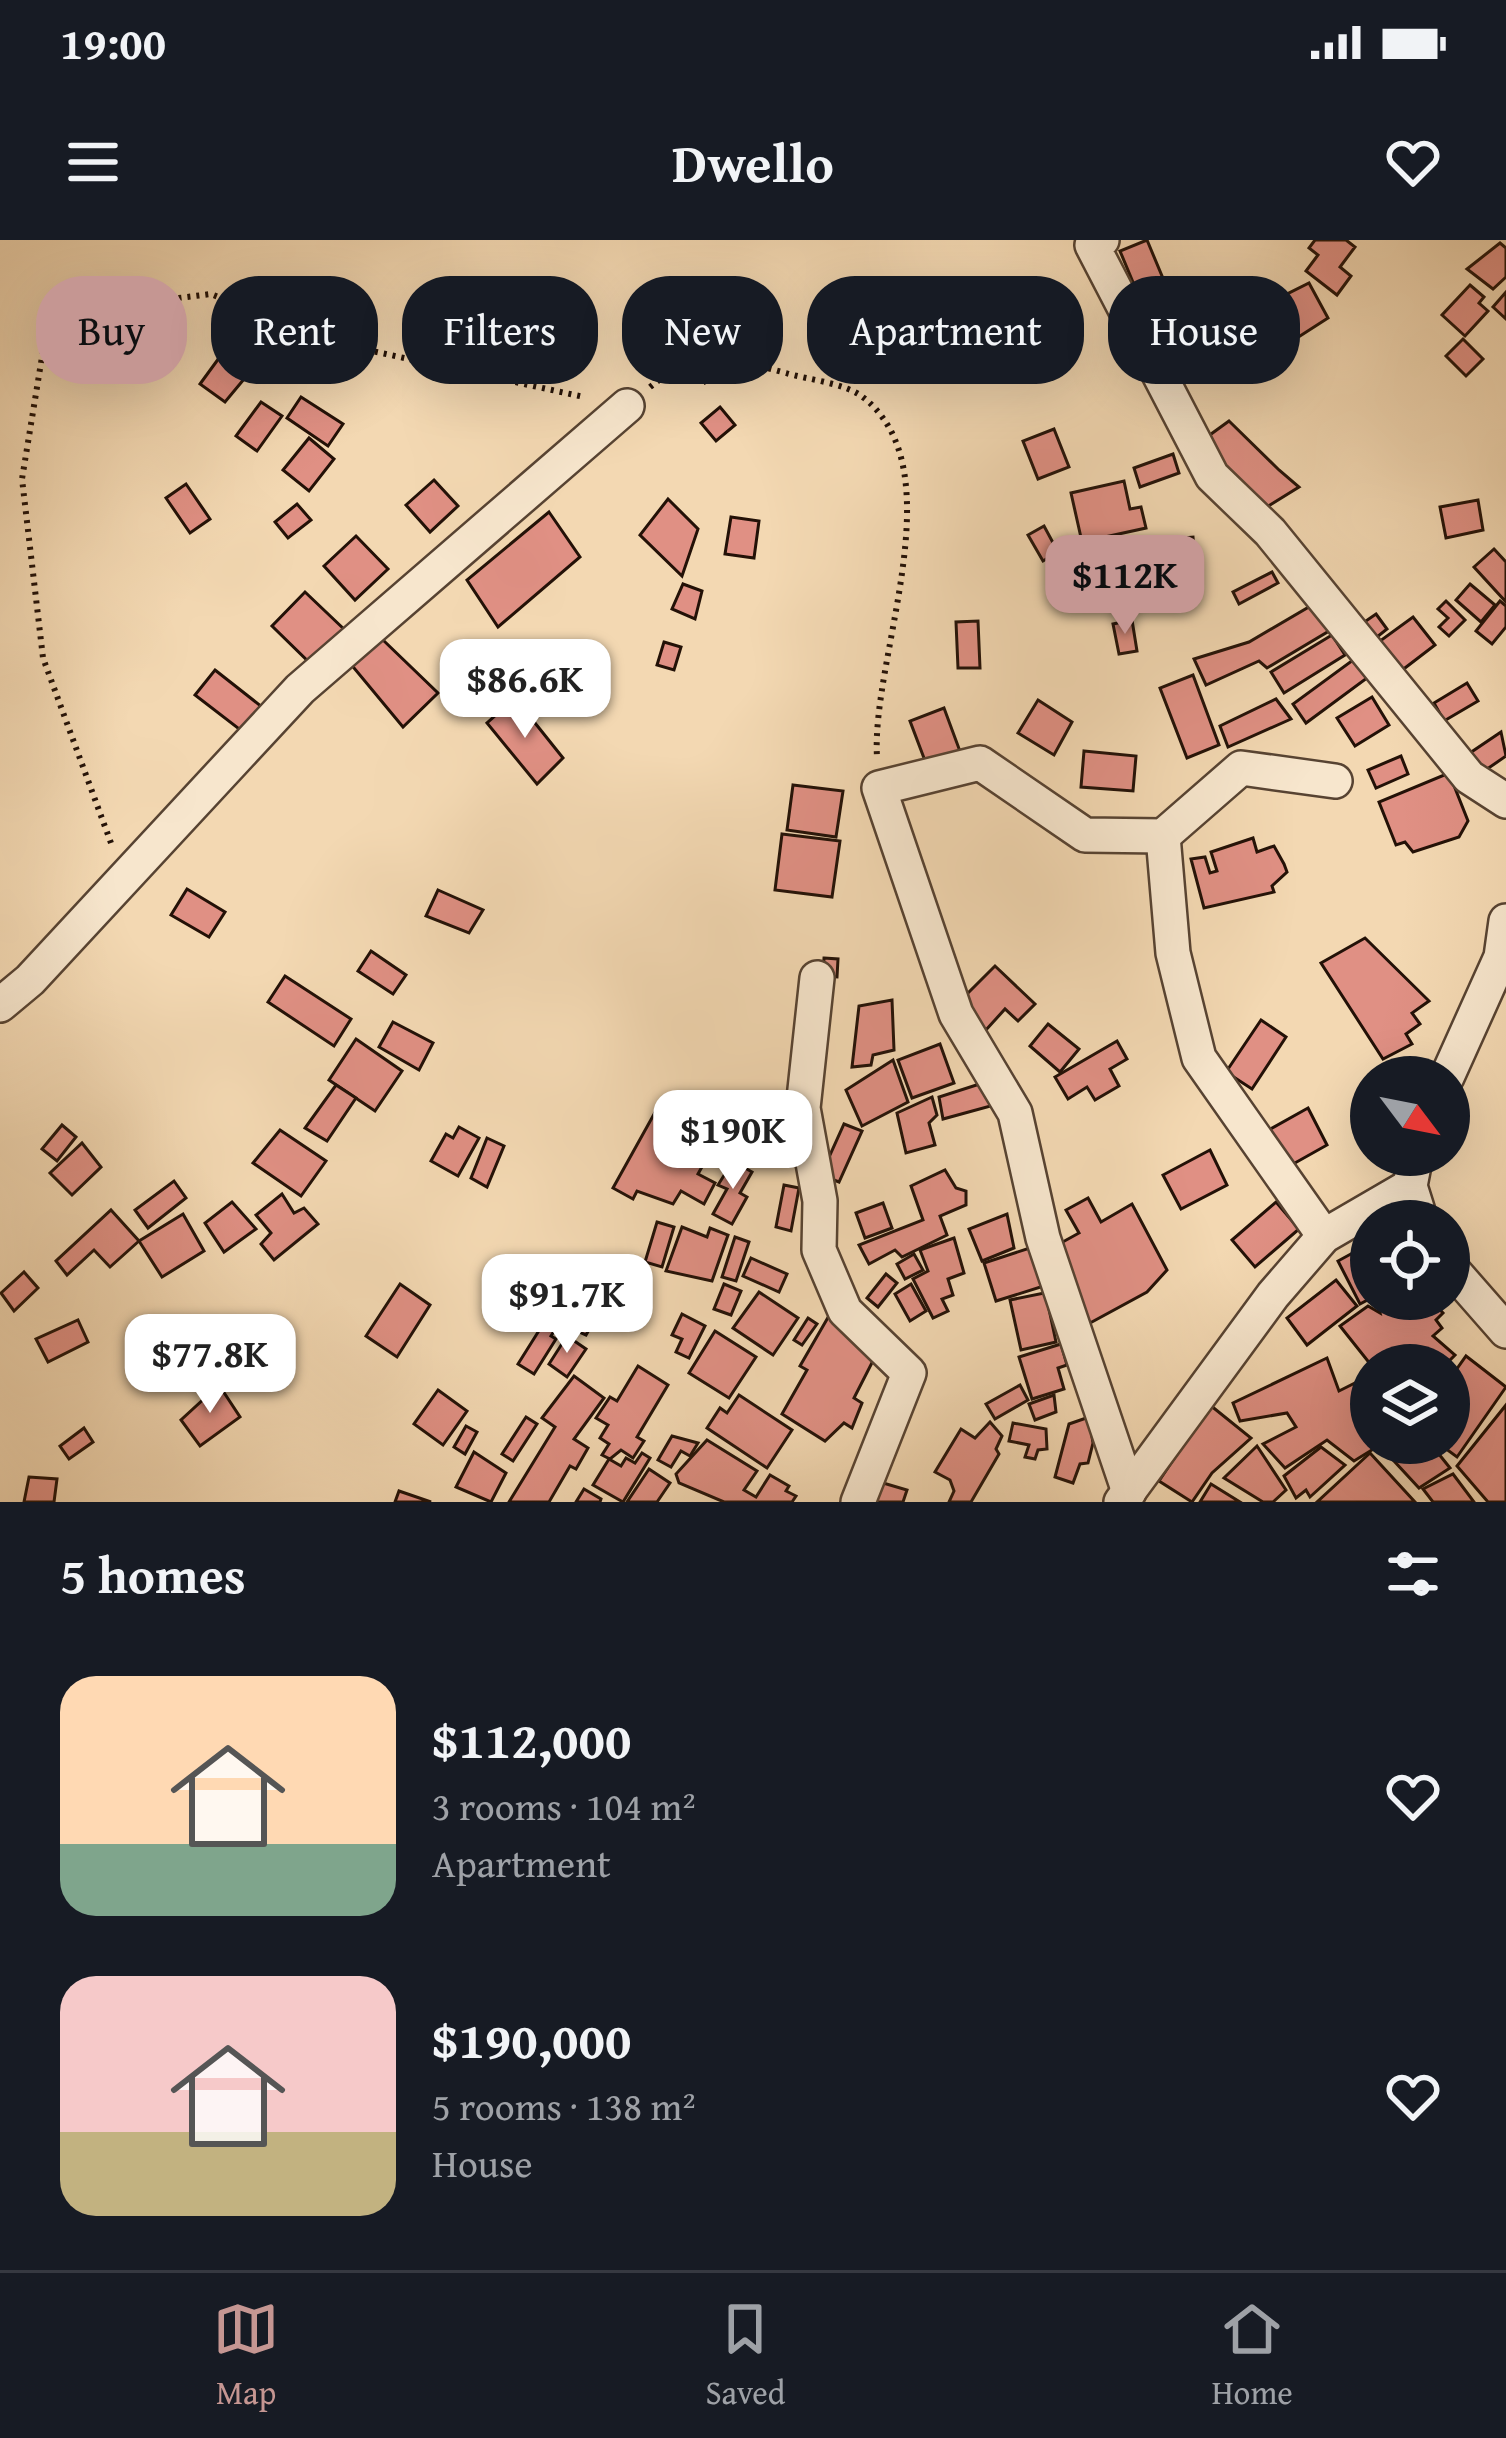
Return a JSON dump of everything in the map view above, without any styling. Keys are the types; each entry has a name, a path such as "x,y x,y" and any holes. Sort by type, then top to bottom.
{"street":[{"path":"1102,240 1092,245 1212,476 1270,532 1469,777 1506,801"},
{"path":"0,1005 125,880 300,689 627,406"},
{"path":"1125,1497 1043,1238 1015,1113 956,1014 879,788 980,763 1085,835 1163,836 1241,768 1335,781"},
{"path":"1163,836 1173,953 1199,1058 1324,1236"},
{"path":"1456,1056 1501,957 1506,922"},
{"path":"817,978 803,1108 820,1201 819,1250 845,1311 909,1373 859,1502"},
{"path":"1125,1497 1273,1295 1324,1236 1405,1176"},
{"path":"1470,1290 1506,1330"}],"path":[{"path":"125,880 43,658 22,479 49,314 211,294 326,341 627,406 676,366 712,358 861,394 892,425 908,491 901,584 875,714 879,788"}],"building":[{"path":"1147,240 1162,276 1130,276 1120,251"},
{"path":"1315,240 1346,240 1355,247 1340,267 1351,276 1337,295 1306,271 1318,255 1309,248"},
{"path":"1500,243 1506,248 1506,277 1493,289 1467,269"},
{"path":"1309,283 1328,318 1300,336 1300,288"},
{"path":"1470,285 1484,297 1479,303 1488,311 1465,336 1442,315"},
{"path":"1506,292 1506,319 1493,307"},
{"path":"1463,339 1483,359 1466,376 1446,356"},
{"path":"211,369 211,384 240,384 225,402 200,384"},
{"path":"301,397 343,424 328,446 287,418"},
{"path":"261,402 282,416 257,451 236,436"},
{"path":"720,407 735,425 716,441 701,423"},
{"path":"1229,421 1299,487 1262,510 1244,495 1207,437"},
{"path":"1054,429 1069,467 1038,479 1023,441"},
{"path":"309,438 334,459 309,491 283,470"},
{"path":"1173,454 1179,473 1140,487 1134,468"},
{"path":"434,480 458,506 430,532 406,505"},
{"path":"1124,481 1130,509 1141,507 1146,528 1082,542 1071,493"},
{"path":"186,484 210,519 190,533 166,498"},
{"path":"668,499 698,529 682,576 640,535"},
{"path":"1478,500 1483,530 1446,538 1440,507"},
{"path":"297,504 311,520 288,538 275,522"},
{"path":"549,512 580,557 498,627 467,580"},
{"path":"731,517 759,521 754,558 725,554"},
{"path":"1044,526 1058,552 1043,561 1028,535"},
{"path":"356,536 388,569 355,600 324,566"},
{"path":"1193,537 1195,561 1181,562 1183,588 1139,592 1135,542"},
{"path":"1494,549 1506,562 1506,602 1474,567"},
{"path":"1061,561 1101,563 1099,608 1058,606"},
{"path":"1272,572 1278,583 1239,604 1233,592"},
{"path":"683,584 702,591 695,619 672,609"},
{"path":"1470,584 1495,605 1481,622 1456,600"},
{"path":"305,592 347,632 314,667 272,626"},
{"path":"1446,601 1465,620 1449,636 1439,627 1448,618 1438,609"},
{"path":"1500,601 1506,606 1506,627 1492,644 1476,631"},
{"path":"1314,604 1334,628 1267,668 1259,661 1206,685 1194,659 1249,642"},
{"path":"1376,614 1387,629 1372,641 1360,625"},
{"path":"1413,617 1435,645 1401,671 1380,641"},
{"path":"1132,620 1137,651 1119,654 1113,624"},
{"path":"978,621 980,668 958,668 956,622"},
{"path":"1332,635 1345,655 1284,693 1271,672"},
{"path":"383,640 438,693 403,727 349,662 352,652"},
{"path":"664,642 681,647 674,670 657,665"},
{"path":"1353,660 1367,678 1306,723 1293,704"},
{"path":"215,670 262,707 243,732 195,695"},
{"path":"1193,675 1219,745 1187,758 1160,688"},
{"path":"1467,683 1478,701 1444,721 1434,703"},
{"path":"1372,697 1389,725 1355,746 1337,718"},
{"path":"515,698 563,758 537,784 487,723"},
{"path":"1276,699 1291,719 1228,747 1220,726"},
{"path":"1038,700 1072,722 1054,755 1018,733"},
{"path":"944,708 961,754 927,766 910,721"},
{"path":"1501,732 1506,756 1477,776 1464,757"},
{"path":"1084,751 1136,756 1133,791 1081,787"},
{"path":"1401,756 1408,774 1376,788 1368,770"},
{"path":"1449,773 1468,821 1459,837 1413,852 1405,842 1396,845 1379,802"},
{"path":"793,785 843,791 836,837 787,830"},
{"path":"782,834 840,841 832,897 775,890"},
{"path":"1253,838 1257,852 1274,846 1284,864 1287,872 1272,886 1274,892 1204,908 1191,859 1205,857 1210,873 1217,871 1211,852"},
{"path":"187,889 225,912 209,937 171,915"},
{"path":"438,890 483,910 469,933 426,916"},
{"path":"1365,938 1429,1001 1412,1013 1420,1024 1406,1034 1412,1044 1381,1056 1321,963"},
{"path":"371,951 406,975 393,994 358,971"},
{"path":"824,958 838,959 837,977 823,976"},
{"path":"995,966 1035,1004 1018,1021 1005,1009 985,1031 965,996"},
{"path":"285,976 351,1019 334,1046 268,1002"},
{"path":"892,1000 894,1050 873,1055 871,1065 852,1067 859,1006"},
{"path":"1261,1020 1286,1037 1252,1089 1226,1072"},
{"path":"393,1022 433,1043 419,1070 379,1047"},
{"path":"1048,1024 1079,1049 1060,1072 1030,1046"},
{"path":"356,1039 402,1071 375,1111 329,1080"},
{"path":"1117,1041 1127,1059 1110,1069 1119,1086 1095,1100 1087,1087 1068,1099 1055,1077"},
{"path":"940,1044 954,1083 912,1098 898,1060"},
{"path":"893,1060 908,1102 862,1126 846,1090"},
{"path":"992,1080 998,1104 943,1119 939,1097"},
{"path":"336,1085 356,1098 327,1141 305,1128"},
{"path":"932,1097 937,1115 929,1123 935,1145 906,1153 897,1113"},
{"path":"663,1098 685,1110 680,1119 717,1140 698,1174 715,1183 704,1204 681,1191 673,1204 637,1191 633,1199 613,1188"},
{"path":"1308,1108 1327,1145 1286,1168 1267,1131"},
{"path":"844,1124 862,1131 839,1182 821,1175"},
{"path":"62,1125 76,1137 57,1161 42,1149"},
{"path":"459,1127 479,1138 458,1176 431,1161 446,1134 453,1138"},
{"path":"280,1130 326,1161 301,1196 253,1163"},
{"path":"487,1138 504,1146 487,1187 471,1178"},
{"path":"82,1143 101,1167 72,1195 50,1173"},
{"path":"1210,1150 1227,1185 1181,1209 1163,1175"},
{"path":"733,1161 752,1172 740,1193 747,1197 732,1224 713,1214 727,1189 718,1185"},
{"path":"945,1170 956,1188 966,1191 966,1205 940,1216 947,1235 902,1257 895,1250 869,1264 859,1245 923,1220 911,1186"},
{"path":"174,1181 186,1198 148,1228 135,1210"},
{"path":"784,1185 799,1188 791,1231 776,1227"},
{"path":"282,1194 294,1213 304,1208 318,1224 274,1260 261,1244 271,1233 256,1215"},
{"path":"1088,1198 1101,1222 1132,1204 1167,1270 1147,1292 1090,1323 1050,1249 1079,1233 1066,1210"},
{"path":"232,1202 256,1229 224,1252 205,1223"},
{"path":"1276,1202 1299,1229 1255,1267 1232,1240"},
{"path":"883,1203 892,1228 865,1238 856,1213"},
{"path":"111,1210 139,1241 110,1267 94,1250 67,1275 56,1261"},
{"path":"183,1214 204,1251 162,1277 139,1241"},
{"path":"1007,1214 1014,1248 982,1261 969,1229"},
{"path":"657,1222 674,1227 662,1267 645,1262"},
{"path":"682,1227 707,1237 710,1228 728,1235 712,1281 666,1271"},
{"path":"735,1237 749,1242 736,1281 722,1277"},
{"path":"954,1238 964,1273 948,1279 953,1295 942,1299 948,1311 933,1318 913,1279 928,1271 920,1250"},
{"path":"1036,1246 1047,1285 996,1301 984,1263"},
{"path":"914,1254 923,1270 905,1279 897,1264"},
{"path":"1350,1254 1350,1284 1338,1261"},
{"path":"751,1258 787,1274 779,1292 743,1276"},
{"path":"24,1272 38,1288 14,1311 1,1293"},
{"path":"886,1274 897,1283 878,1307 867,1298"},
{"path":"570,1278 611,1292 586,1335 549,1318"},
{"path":"1336,1280 1350,1297 1350,1311 1307,1345 1287,1318"},
{"path":"400,1284 430,1305 397,1357 366,1336"},
{"path":"724,1284 741,1291 731,1315 714,1309"},
{"path":"911,1284 926,1311 910,1321 895,1294"},
{"path":"1054,1291 1057,1307 1049,1309 1056,1342 1021,1350 1010,1300"},
{"path":"759,1292 798,1318 773,1355 733,1328"},
{"path":"630,1297 647,1306 636,1325 620,1316"},
{"path":"682,1314 705,1326 689,1358 676,1352 682,1339 672,1335"},
{"path":"830,1314 878,1351 854,1398 862,1403 852,1428 844,1423 825,1441 782,1414 807,1370 800,1366"},
{"path":"808,1318 817,1324 802,1345 794,1340"},
{"path":"1350,1319 1436,1320 1442,1328 1433,1336 1442,1344 1354,1344 1340,1326"},
{"path":"78,1320 88,1342 48,1362 36,1339"},
{"path":"545,1321 556,1328 551,1336 556,1339 534,1374 518,1364"},
{"path":"715,1331 756,1357 729,1398 689,1373"},
{"path":"567,1336 586,1349 567,1377 549,1364"},
{"path":"1061,1344 1067,1365 1058,1368 1064,1389 1032,1399 1019,1357"},
{"path":"1327,1358 1339,1391 1350,1386 1350,1458 1327,1440 1285,1468 1263,1444 1296,1427 1287,1413 1240,1421 1233,1403"},
{"path":"1470,1359 1506,1387 1470,1438"},
{"path":"638,1366 668,1385 637,1437 644,1441 633,1458 621,1450 610,1459 602,1455 609,1444 600,1438 608,1425 596,1418 610,1397 617,1401"},
{"path":"574,1376 604,1398 574,1439 588,1448 576,1469 570,1466 549,1502 509,1502 555,1427 542,1418"},
{"path":"219,1385 240,1417 200,1446 181,1420"},
{"path":"1020,1385 1028,1400 995,1419 986,1404"},
{"path":"438,1390 467,1411 443,1445 414,1424"},
{"path":"739,1395 792,1430 767,1468 707,1428 720,1408 727,1413"},
{"path":"1054,1395 1056,1412 1035,1420 1029,1404"},
{"path":"1210,1405 1251,1438 1212,1473 1192,1502 1159,1481"},
{"path":"1506,1405 1506,1502 1488,1502 1457,1466 1470,1464 1470,1450"},
{"path":"526,1417 537,1424 513,1461 502,1454"},
{"path":"1089,1417 1093,1443 1088,1463 1080,1464 1073,1483 1055,1477 1069,1424"},
{"path":"990,1422 1002,1436 996,1449 999,1454 971,1502 949,1502 954,1491 950,1480 935,1472 961,1429 975,1438"},
{"path":"1013,1423 1046,1429 1047,1449 1038,1450 1035,1459 1025,1457 1029,1445 1009,1441"},
{"path":"466,1426 477,1432 465,1454 454,1447"},
{"path":"84,1428 93,1442 69,1459 60,1446"},
{"path":"672,1436 698,1443 690,1456 681,1451 671,1467 658,1460"},
{"path":"707,1440 757,1471 744,1490 756,1497 770,1475 789,1486 786,1491 796,1496 792,1502 724,1502 679,1483 676,1474"},
{"path":"1257,1446 1286,1490 1273,1502 1263,1502 1224,1478"},
{"path":"1321,1447 1345,1465 1310,1497 1306,1490 1296,1498 1284,1476"},
{"path":"474,1452 506,1473 491,1502 456,1487"},
{"path":"642,1453 650,1458 623,1502 593,1485 609,1459 621,1466 626,1458 635,1463"},
{"path":"1358,1464 1380,1464 1415,1502 1317,1502"},
{"path":"1397,1464 1447,1464 1450,1468 1419,1488"},
{"path":"649,1469 670,1483 657,1502 627,1502"},
{"path":"1453,1474 1474,1502 1433,1502 1423,1489"},
{"path":"29,1477 57,1479 54,1502 24,1502"},
{"path":"873,1480 907,1490 903,1502 866,1502"},
{"path":"1211,1484 1240,1502 1200,1502"},
{"path":"584,1489 601,1499 600,1502 576,1502"},
{"path":"399,1491 431,1502 395,1502"}]}
